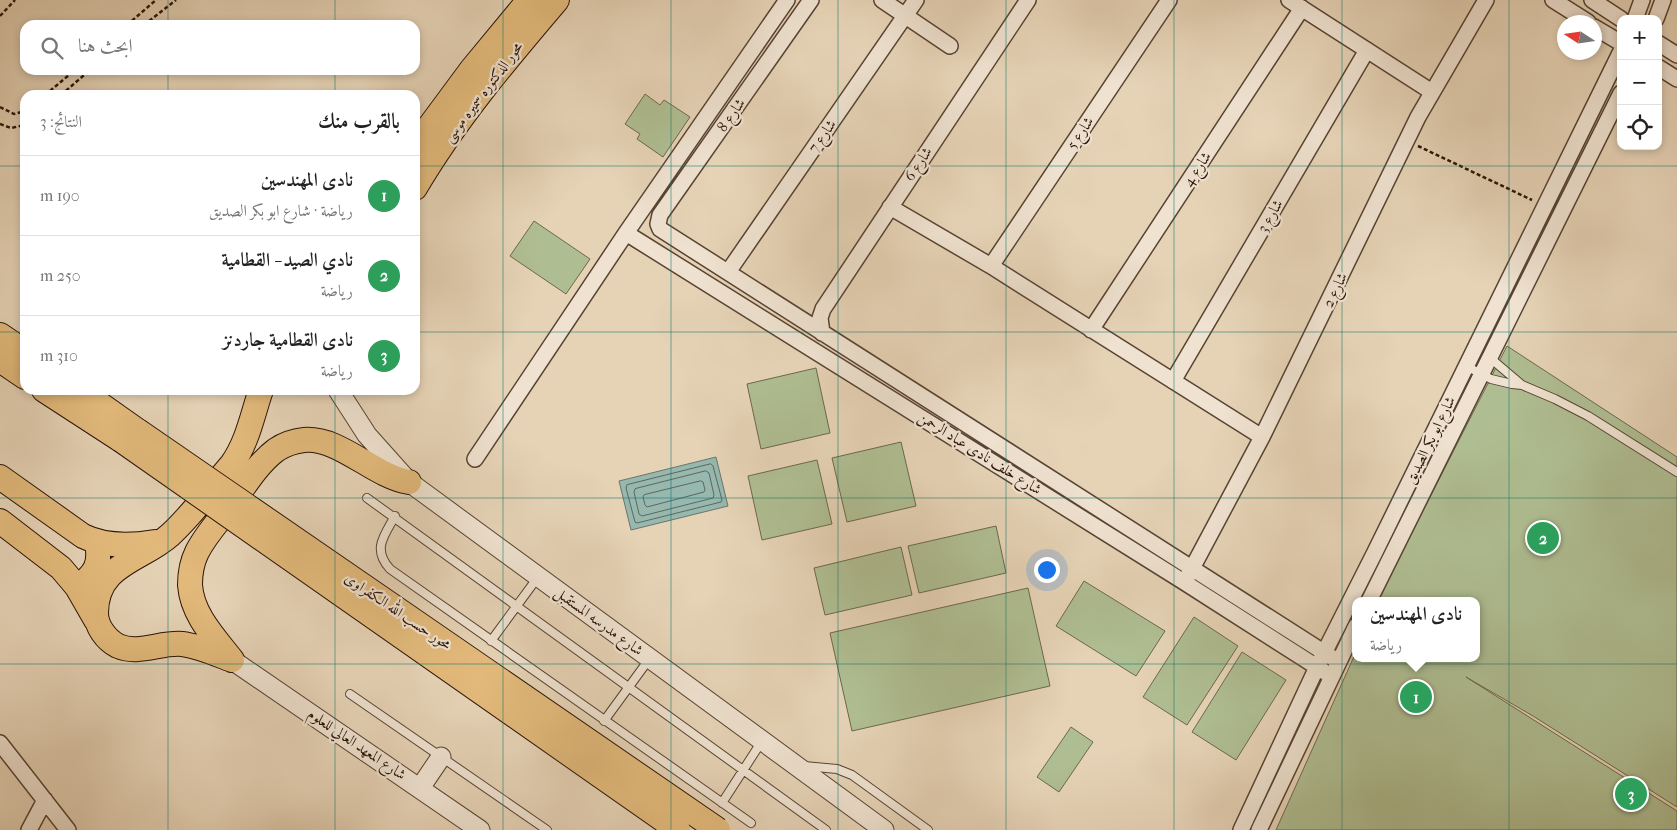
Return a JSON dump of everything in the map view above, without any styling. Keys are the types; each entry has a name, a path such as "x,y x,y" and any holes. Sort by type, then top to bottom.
{"main road":[{"name":"محور الدكتوره سميره موسى","path":"420,139 466,76 529,0"},
{"name":"محور الدكتوره سميره موسى","path":"420,180 486,85 557,0"},
{"path":"0,335 20,349"},
{"path":"0,360 20,374"},
{"name":"محور حسب الله الكفراوى","path":"53,395 129,436 718,830"},
{"name":"محور حسب الله الكفراوى","path":"85,395 129,436 678,830"},
{"path":"96,620 100,592 110,574 127,561 162,541 175,529 239,454 249,433 260,395"},
{"path":"232,660 204,624 195,606 190,585 192,564 201,544 266,460 289,444 306,440 318,441 340,449 390,478 409,482"},
{"path":"0,477 83,536 97,542 136,545 162,541"},
{"path":"0,520 61,568 77,587 104,634 111,641 135,650 181,644 200,648 232,660"},
{"path":"77,587 88,580 96,568 99,555 97,542"}],"street":[{"path":"475,459 626,233 787,0"},
{"name":"شارع 8","path":"664,232 658,224 660,215 812,0"},
{"path":"882,0 950,46"},
{"name":"شارع 7","path":"728,272 916,0"},
{"name":"شارع 6","path":"817,330 821,312 1028,0"},
{"name":"شارع 5","path":"991,266 1168,0"},
{"name":"شارع 2","path":"1184,582 1262,437 1432,92 1486,0"},
{"path":"1553,0 1577,15"},
{"path":"1592,0 1617,16"},
{"path":"1636,15 1642,0"},
{"path":"1657,15 1663,0"},
{"path":"1296,4 1432,92"},
{"name":"شارع 4","path":"1091,330 1296,4"},
{"path":"1602,32 1617,41"},
{"path":"1662,45 1677,55"},
{"name":"شارع 3","path":"1173,381 1368,50"},
{"name":"شارع ابو بكر الصديق","path":"1241,830 1324,652 1475,350 1617,59"},
{"path":"1662,70 1677,79"},
{"name":"شارع ابو بكر الصديق","path":"1371,597 1617,101"},
{"path":"890,207 991,266 1262,437"},
{"name":"شارع خلف نادى عباد الرحمن","path":"664,232 1339,662"},
{"name":"شارع خلف نادى عباد الرحمن","path":"626,233 1331,676"},
{"path":"802,342 817,330"},
{"name":"شارع مدرسه المستقبل","path":"341,395 367,435 409,482 884,830"},
{"path":"1259,830 1352,634"},
{"name":"شارع المعهد العالي للعلوم","path":"232,660 480,830"},
{"path":"0,743 68,830"},
{"path":"420,788 441,757"},
{"path":"29,830 45,800"}],"lane":[{"path":"1475,350 1489,357 1522,385"},
{"path":"1466,366 1501,382 1522,385 1556,399 1588,416 1677,472"},
{"path":"367,498 395,516 826,830"},
{"path":"395,516 380,546 383,562 390,569 751,823"},
{"path":"492,641 538,578"},
{"path":"604,721 650,658"},
{"path":"350,694 547,830"},
{"path":"722,803 762,741"},
{"path":"794,765 837,769 852,775 928,830"}],"path":[{"path":"0,16 15,0"},
{"path":"133,20 156,0"},
{"path":"150,20 176,0"},
{"path":"52,90 69,75"},
{"path":"67,90 84,75"},
{"path":"0,107 14,114 20,112"},
{"path":"0,124 11,128 20,126"},
{"path":"1407,141 1545,206"}],"green space":[{"path":"645,94 660,105 664,100 690,117 663,157 637,139 640,134 625,124"},
{"path":"534,221 590,259 566,294 510,256"},
{"path":"1507,346 1677,457 1677,807 1533,716 1466,677 1677,811 1677,830 1276,830 1352,661 1480,662 1480,597 1379,597"},
{"path":"816,368 830,433 761,449 747,384"},
{"path":"901,442 916,506 847,522 832,458"},
{"path":"817,460 832,524 762,540 748,476"},
{"path":"996,526 1006,573 919,593 908,546"},
{"path":"901,547 912,595 825,615 814,568"},
{"path":"1084,581 1165,631 1136,676 1056,626"},
{"path":"1028,588 1050,686 852,731 830,633"},
{"path":"1194,617 1238,646 1187,725 1143,697"},
{"path":"1242,652 1286,680 1236,760 1192,732"},
{"path":"1071,727 1093,742 1059,792 1037,777"}],"water":[{"path":"716,457 728,506 631,530 619,481"}],"place":[{"name":"نادي الصيد - القطامية","path":"1543,538"},
{"name":"نادى المهندسين","path":"1416,697"},
{"name":"نادى القطامية جاردنز","path":"1631,794"}]}
